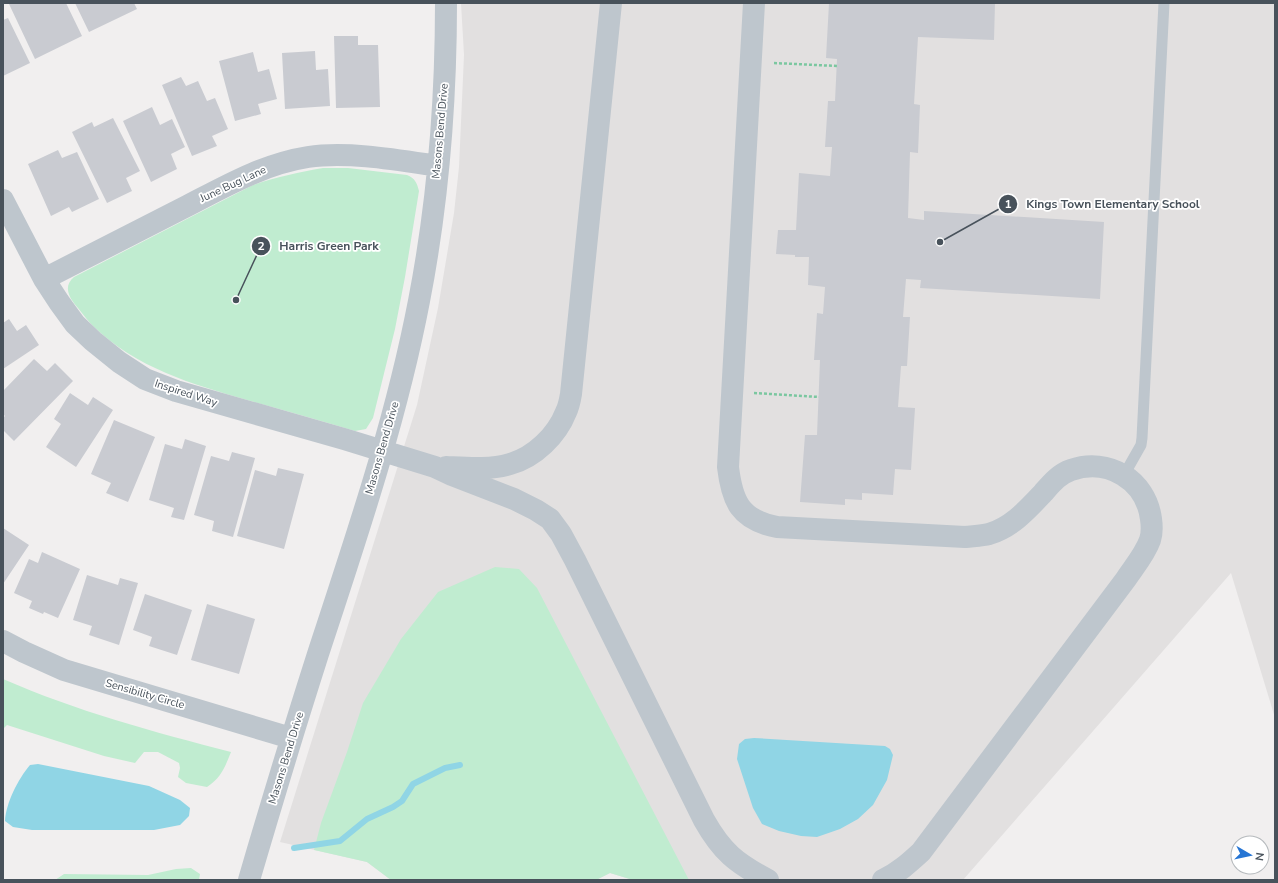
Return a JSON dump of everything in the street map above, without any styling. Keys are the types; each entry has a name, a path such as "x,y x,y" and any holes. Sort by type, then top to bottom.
{"street":[{"name":"Masons Bend Drive","path":"249,880 291,738 352,552 401,381 419,303 430,238 442,131 446,53 446,3"},
{"path":"435,467 497,467 524,459 549,438 560,424 567,410 571,394 611,3"},
{"path":"754,3 728,467 730,484 735,500 744,512 753,520 762,524 777,527 965,537 987,534 1005,528 1020,518 1056,478 1068,470 1083,465 1104,467 1124,475 1144,496 1150,509 1152,526 1150,540 1143,555 921,852 892,876 883,880"},
{"name":"June Bug Lane","path":"44,278 243,177 278,163 309,157 338,156 404,161 438,166"},
{"name":"Inspired Way","path":"3,200 44,278 58,302 75,324 93,342 145,379 176,391 382,450 435,467"},
{"path":"435,467 514,499 550,519 561,534 575,560 700,813 722,847 748,870 768,880"},
{"name":"Sensibility Circle","path":"3,641 64,670 291,738"}],"lane":[{"path":"1124,475 1141,445 1142,438 1164,3"}],"path":[{"path":"774,63 836,66"},
{"path":"754,393 819,397"}],"shaded area":[{"path":"461,3 1275,3 1275,718 1231,573 963,880 633,880 610,873 596,880 391,880 367,862 280,842 417,405 438,308 454,213 459,167 464,55"}],"green space":[{"path":"323,168 348,168 407,175 415,181 419,191 395,329 373,418 366,429 355,431 226,394 185,381 146,364 110,341 91,324 68,293 68,285 74,277 253,185 288,175"},
{"path":"495,567 519,569 537,588 689,880 633,880 610,873 596,880 391,880 367,862 314,850 321,823 363,703 401,639 438,592"},
{"path":"3,679 31,691 87,711 144,729 231,752 219,776 207,787 186,783 178,777 180,768 179,763 158,752 144,752 135,763 104,756 7,725 3,729"},
{"path":"191,868 200,874 199,880 55,880 64,874 148,875 176,869"}],"water":[{"path":"754,738 885,746 890,749 893,755 887,780 873,805 858,819 840,829 817,837 801,836 779,831 762,824 753,808 737,759 739,744 745,739"},
{"path":"38,764 149,786 180,800 190,808 189,816 180,825 154,830 32,830 13,827 5,821 10,799 21,777 30,765"}],"building":[{"path":"66,3 82,36 35,59 9,4"},
{"path":"75,3 134,3 137,9 89,32"},
{"path":"829,3 995,3 994,40 918,37 914,104 920,105 918,153 910,152 908,218 924,220 924,211 1104,222 1100,299 920,288 921,280 906,279 903,317 910,317 907,366 901,366 898,407 915,408 911,470 895,469 893,495 862,493 862,500 845,499 845,505 800,502 805,435 817,435 820,360 814,360 817,313 823,314 825,287 808,285 809,257 795,257 795,255 776,254 778,230 796,230 799,173 830,176 832,147 825,147 828,101 835,101 837,59 826,58"},
{"path":"8,18 30,63 3,76 3,20"},
{"path":"334,36 358,36 358,45 378,45 380,107 336,108"},
{"path":"315,51 316,70 328,69 330,106 285,109 282,53"},
{"path":"253,52 258,72 269,69 277,99 258,104 261,114 235,121 219,61"},
{"path":"181,77 186,86 198,81 207,101 215,98 228,129 212,136 217,146 192,156 162,85"},
{"path":"152,107 160,125 172,119 185,147 171,154 177,169 151,182 123,121"},
{"path":"113,118 140,171 126,178 132,191 107,203 72,132 92,122 94,127"},
{"path":"58,150 62,158 77,152 99,199 72,212 69,207 51,216 28,164"},
{"path":"9,319 17,331 26,325 39,345 3,369 3,323"},
{"path":"34,359 47,371 55,363 73,381 14,441 3,430 3,418 5,416 3,414 3,391"},
{"path":"70,393 88,405 93,397 113,410 76,467 46,447 61,424 54,419"},
{"path":"114,420 155,437 128,502 106,493 111,483 91,474"},
{"path":"185,439 206,446 184,520 171,517 174,508 149,500 165,444 182,449"},
{"path":"232,452 255,458 233,537 212,531 214,521 194,515 211,456 229,461"},
{"path":"278,468 304,474 284,549 237,536 255,470 276,476"},
{"path":"3,528 29,545 3,584"},
{"path":"42,552 80,569 58,618 29,608 32,601 14,593 29,559 38,563"},
{"path":"87,575 118,585 120,578 138,583 119,645 89,635 92,626 73,620"},
{"path":"145,594 192,610 177,655 149,646 152,637 133,630"},
{"path":"207,604 255,619 239,674 191,660"}],"waterway":[{"path":"294,848 340,841 367,819 393,807 402,801 413,784 445,768 460,765"}],"place":[{"name":"Kings Town Elementary School","path":"940,242"},
{"name":"Harris Green Park","path":"236,300"}]}
